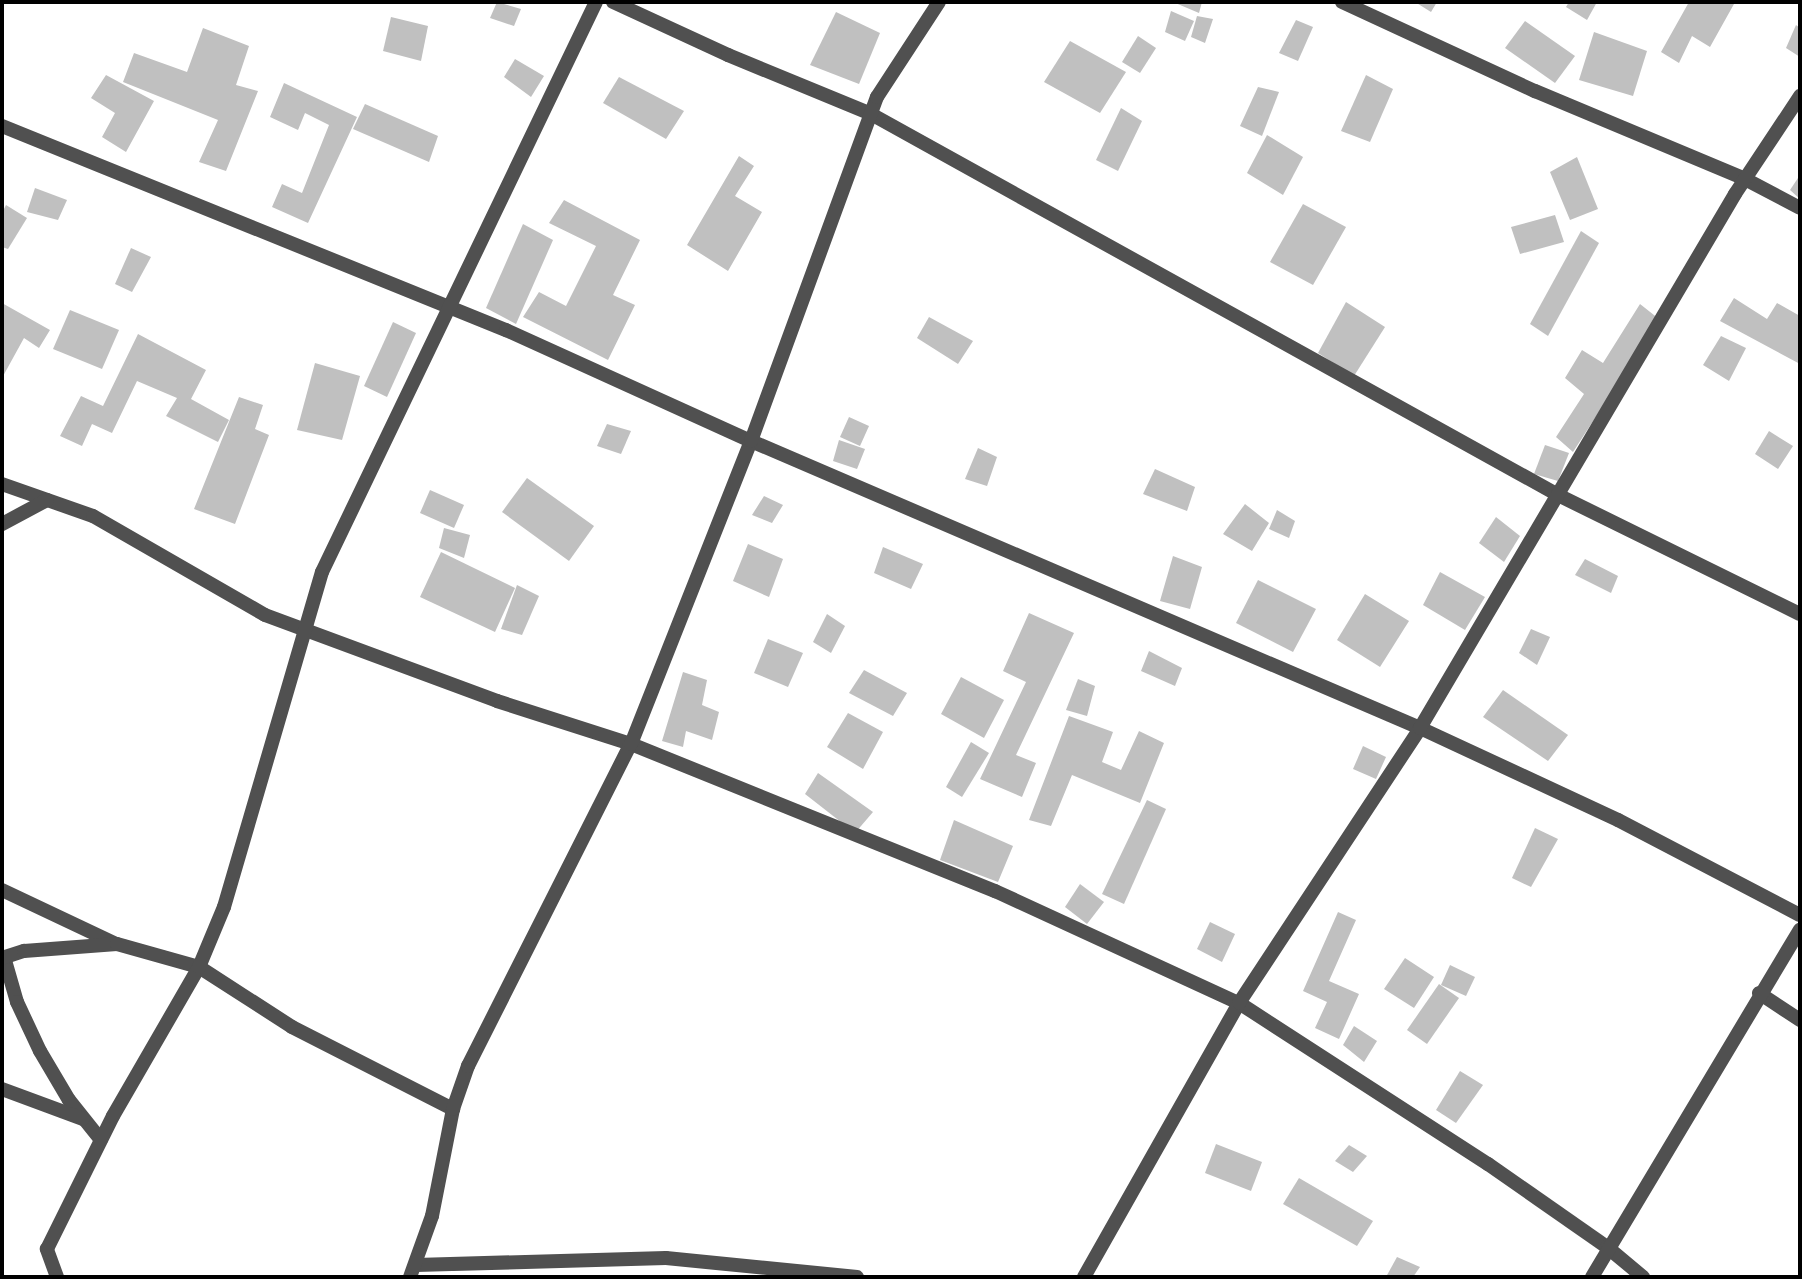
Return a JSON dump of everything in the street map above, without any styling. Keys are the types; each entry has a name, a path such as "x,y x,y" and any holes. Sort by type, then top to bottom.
{"street":[{"path":"57,1277 47,1249 101,1140 200,967 238,869 322,572 446,306 596,2"},
{"path":"613,2 728,55 872,114 1560,496 1800,614"},
{"path":"857,1277 666,1258 473,1264 413,1271 448,1149 453,1109 484,1030 631,744 751,442 877,97 939,2"},
{"path":"1342,2 1535,91 1745,179 1800,208"},
{"path":"1084,1277 1239,1003 1420,728 1560,496 1745,179 1800,96"},
{"path":"2,126 446,306 751,442 1420,728 1618,820 1800,915"},
{"path":"2,484 93,516 265,615 497,701 631,744 995,891 1239,1003 1608,1247 1643,1277"},
{"path":"2,524 47,500"},
{"path":"2,890 117,944 200,967 292,1027 453,1109"},
{"path":"1592,1277 1759,993 1800,929"},
{"path":"101,1140 83,1119 40,1051 17,1002 3,957 117,944"},
{"path":"1759,993 1800,1020"},
{"path":"2,1089 83,1119"},
{"path":"473,1264 488,1277"}],"building":[{"path":"497,2 521,9 514,26 490,18"},
{"path":"1173,2 1202,2 1199,13"},
{"path":"1415,2 1437,2 1431,12"},
{"path":"1569,2 1597,2 1587,20 1566,7"},
{"path":"1689,2 1734,4 1710,47 1692,36 1679,63 1661,52"},
{"path":"1171,11 1194,21 1185,41 1165,32"},
{"path":"836,12 880,33 859,84 810,65"},
{"path":"1197,16 1213,19 1205,43 1191,37"},
{"path":"391,17 428,26 421,61 383,51"},
{"path":"1296,20 1313,27 1298,61 1279,53"},
{"path":"1525,21 1575,56 1555,83 1505,48"},
{"path":"1796,25 1800,28 1800,57 1786,48"},
{"path":"203,28 249,46 236,85 258,91 226,171 199,162 218,120 123,82 134,53 187,72"},
{"path":"1594,32 1647,51 1633,96 1579,80"},
{"path":"1138,36 1156,48 1140,73 1122,62"},
{"path":"1070,41 1126,72 1100,113 1044,82"},
{"path":"515,59 544,76 531,97 504,77"},
{"path":"106,75 154,101 126,152 102,137 115,113 91,98"},
{"path":"1366,75 1393,89 1370,142 1341,131"},
{"path":"619,77 684,111 666,139 603,103"},
{"path":"284,83 357,117 308,223 272,207 282,184 302,193 329,125 305,113 298,130 270,117"},
{"path":"1258,87 1279,92 1262,136 1240,126"},
{"path":"365,104 438,136 429,162 353,129"},
{"path":"1121,108 1142,121 1118,171 1096,160"},
{"path":"1267,135 1303,157 1283,195 1247,173"},
{"path":"739,156 754,166 735,196 762,212 728,271 687,245"},
{"path":"1577,157 1598,209 1570,220 1550,172"},
{"path":"1800,175 1800,199 1790,190"},
{"path":"35,188 67,200 58,220 27,212"},
{"path":"564,200 640,240 613,295 635,305 608,360 523,317 539,292 566,306 596,246 549,223"},
{"path":"1303,204 1346,227 1313,285 1270,262"},
{"path":"6,205 27,218 8,249 2,247 2,213"},
{"path":"1555,215 1564,242 1520,254 1511,227"},
{"path":"523,224 553,240 516,324 486,308"},
{"path":"1581,231 1599,243 1548,336 1530,324"},
{"path":"131,248 151,257 132,292 115,284"},
{"path":"1734,298 1767,319 1777,303 1800,316 1800,364 1720,321"},
{"path":"1346,302 1385,327 1354,376 1318,353"},
{"path":"2,303 50,330 39,348 24,338 2,378"},
{"path":"1640,304 1659,319 1573,452 1556,437 1584,394 1565,378 1582,350 1603,363"},
{"path":"70,310 119,330 102,369 53,349"},
{"path":"929,317 973,341 958,364 917,338"},
{"path":"393,322 416,333 387,397 364,386"},
{"path":"138,334 206,370 191,399 229,420 218,442 166,416 177,398 137,381 112,433 92,424 82,446 60,436 81,396 103,406"},
{"path":"1721,336 1746,348 1729,381 1703,365"},
{"path":"315,363 360,376 342,440 297,430"},
{"path":"239,397 263,405 255,429 269,435 235,524 194,509"},
{"path":"849,417 869,426 860,446 840,437"},
{"path":"607,424 631,431 621,454 597,446"},
{"path":"1769,431 1793,446 1778,469 1755,454"},
{"path":"839,440 865,449 857,469 833,461"},
{"path":"1545,445 1569,453 1558,481 1534,474"},
{"path":"978,448 997,457 987,486 965,479"},
{"path":"1155,469 1195,487 1187,511 1143,494"},
{"path":"527,478 594,526 569,561 502,512"},
{"path":"430,490 464,505 454,528 420,513"},
{"path":"764,496 783,505 772,523 752,515"},
{"path":"1245,504 1269,523 1252,551 1223,534"},
{"path":"1277,510 1295,521 1289,538 1269,529"},
{"path":"1496,517 1520,536 1504,562 1479,543"},
{"path":"444,528 470,535 464,558 439,548"},
{"path":"748,544 783,559 769,597 733,581"},
{"path":"883,547 923,564 911,589 874,573"},
{"path":"441,552 515,588 495,632 420,597"},
{"path":"1173,556 1202,567 1190,609 1160,601"},
{"path":"1585,559 1618,576 1611,593 1575,575"},
{"path":"1440,572 1485,597 1465,630 1423,605"},
{"path":"1258,580 1316,609 1293,652 1236,623"},
{"path":"517,585 539,596 522,635 501,629"},
{"path":"1365,594 1409,621 1380,667 1337,640"},
{"path":"1029,613 1074,633 1016,755 1036,763 1022,797 980,779 1026,682 1003,671"},
{"path":"827,614 845,626 831,653 813,642"},
{"path":"1531,629 1550,637 1537,665 1519,653"},
{"path":"768,639 803,653 788,687 754,673"},
{"path":"1149,651 1182,668 1175,686 1141,671"},
{"path":"864,670 907,693 893,716 849,693"},
{"path":"683,672 707,680 702,705 719,712 712,740 686,731 683,747 662,741"},
{"path":"961,677 1004,700 984,738 941,714"},
{"path":"1078,679 1095,686 1087,716 1066,710"},
{"path":"1503,690 1568,735 1548,761 1483,717"},
{"path":"848,713 883,732 863,769 827,747"},
{"path":"1069,716 1113,732 1102,762 1121,770 1139,731 1164,743 1140,803 1072,775 1051,826 1029,820"},
{"path":"971,742 989,753 962,797 946,787"},
{"path":"1363,746 1386,757 1376,779 1353,769"},
{"path":"818,773 873,812 855,833 805,794"},
{"path":"1147,800 1166,809 1124,904 1102,894"},
{"path":"954,820 1013,846 998,882 940,860"},
{"path":"1535,828 1558,839 1531,887 1512,878"},
{"path":"1080,884 1104,902 1087,924 1065,907"},
{"path":"1338,912 1356,920 1329,981 1359,994 1339,1039 1315,1028 1327,1002 1303,991"},
{"path":"1210,922 1235,934 1222,962 1197,949"},
{"path":"1405,958 1434,977 1414,1008 1384,989"},
{"path":"1450,965 1475,977 1466,996 1441,985"},
{"path":"1439,984 1459,998 1427,1044 1407,1030"},
{"path":"1354,1026 1377,1041 1364,1062 1343,1045"},
{"path":"1460,1071 1483,1085 1456,1123 1436,1110"},
{"path":"1216,1144 1262,1162 1251,1191 1205,1173"},
{"path":"1349,1145 1367,1156 1353,1172 1335,1161"},
{"path":"1299,1178 1373,1221 1357,1246 1283,1204"},
{"path":"1397,1257 1420,1267 1413,1277 1386,1277"}]}
